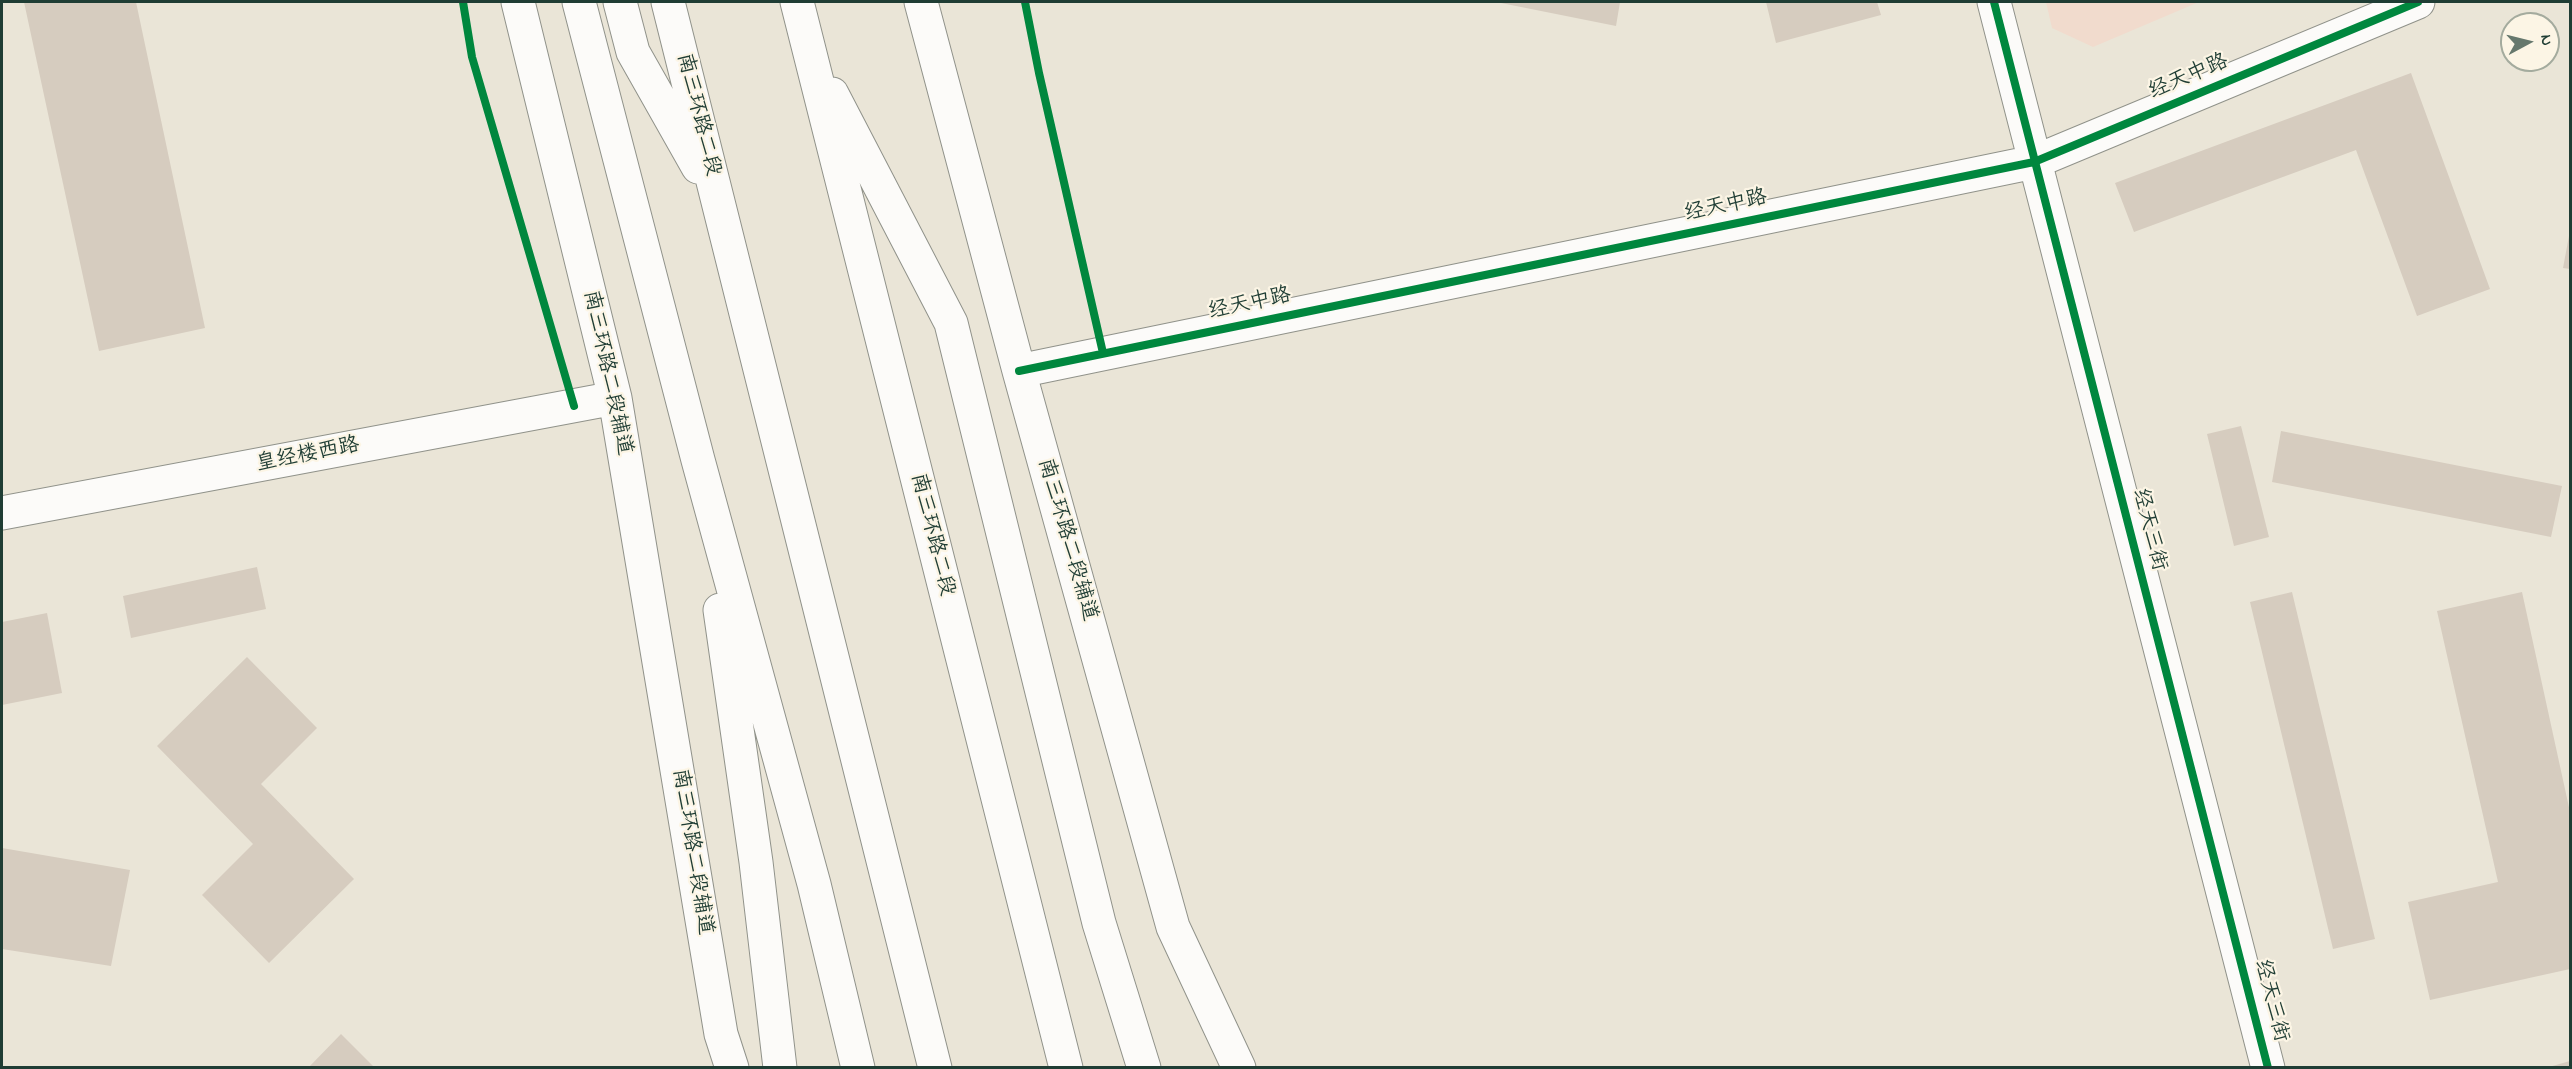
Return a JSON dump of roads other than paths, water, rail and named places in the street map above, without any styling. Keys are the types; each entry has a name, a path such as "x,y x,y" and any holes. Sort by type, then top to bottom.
{"main road":[{"name":"南三环路二段辅道","path":"518,2 615,398 721,1034 732,1068"},
{"path":"579,2 698,460 814,884 858,1068"},
{"path":"620,2 633,52 719,203"},
{"name":"南三环路二段","path":"668,2 934,1068"},
{"name":"南三环路二段","path":"796,2 1066,1068"},
{"name":"南三环路二段辅道","path":"921,2 1019,371 1173,927 1239,1068"},
{"name":"经天三街","path":"1994,2 2268,1068"},
{"name":"经天中路","path":"1019,371 2034,162 2418,2"},
{"path":"807,44 951,323 1099,923 1144,1068"},
{"name":"皇经楼西路","path":"2,513 615,398"},
{"path":"698,460 756,862 780,1068"}]}
